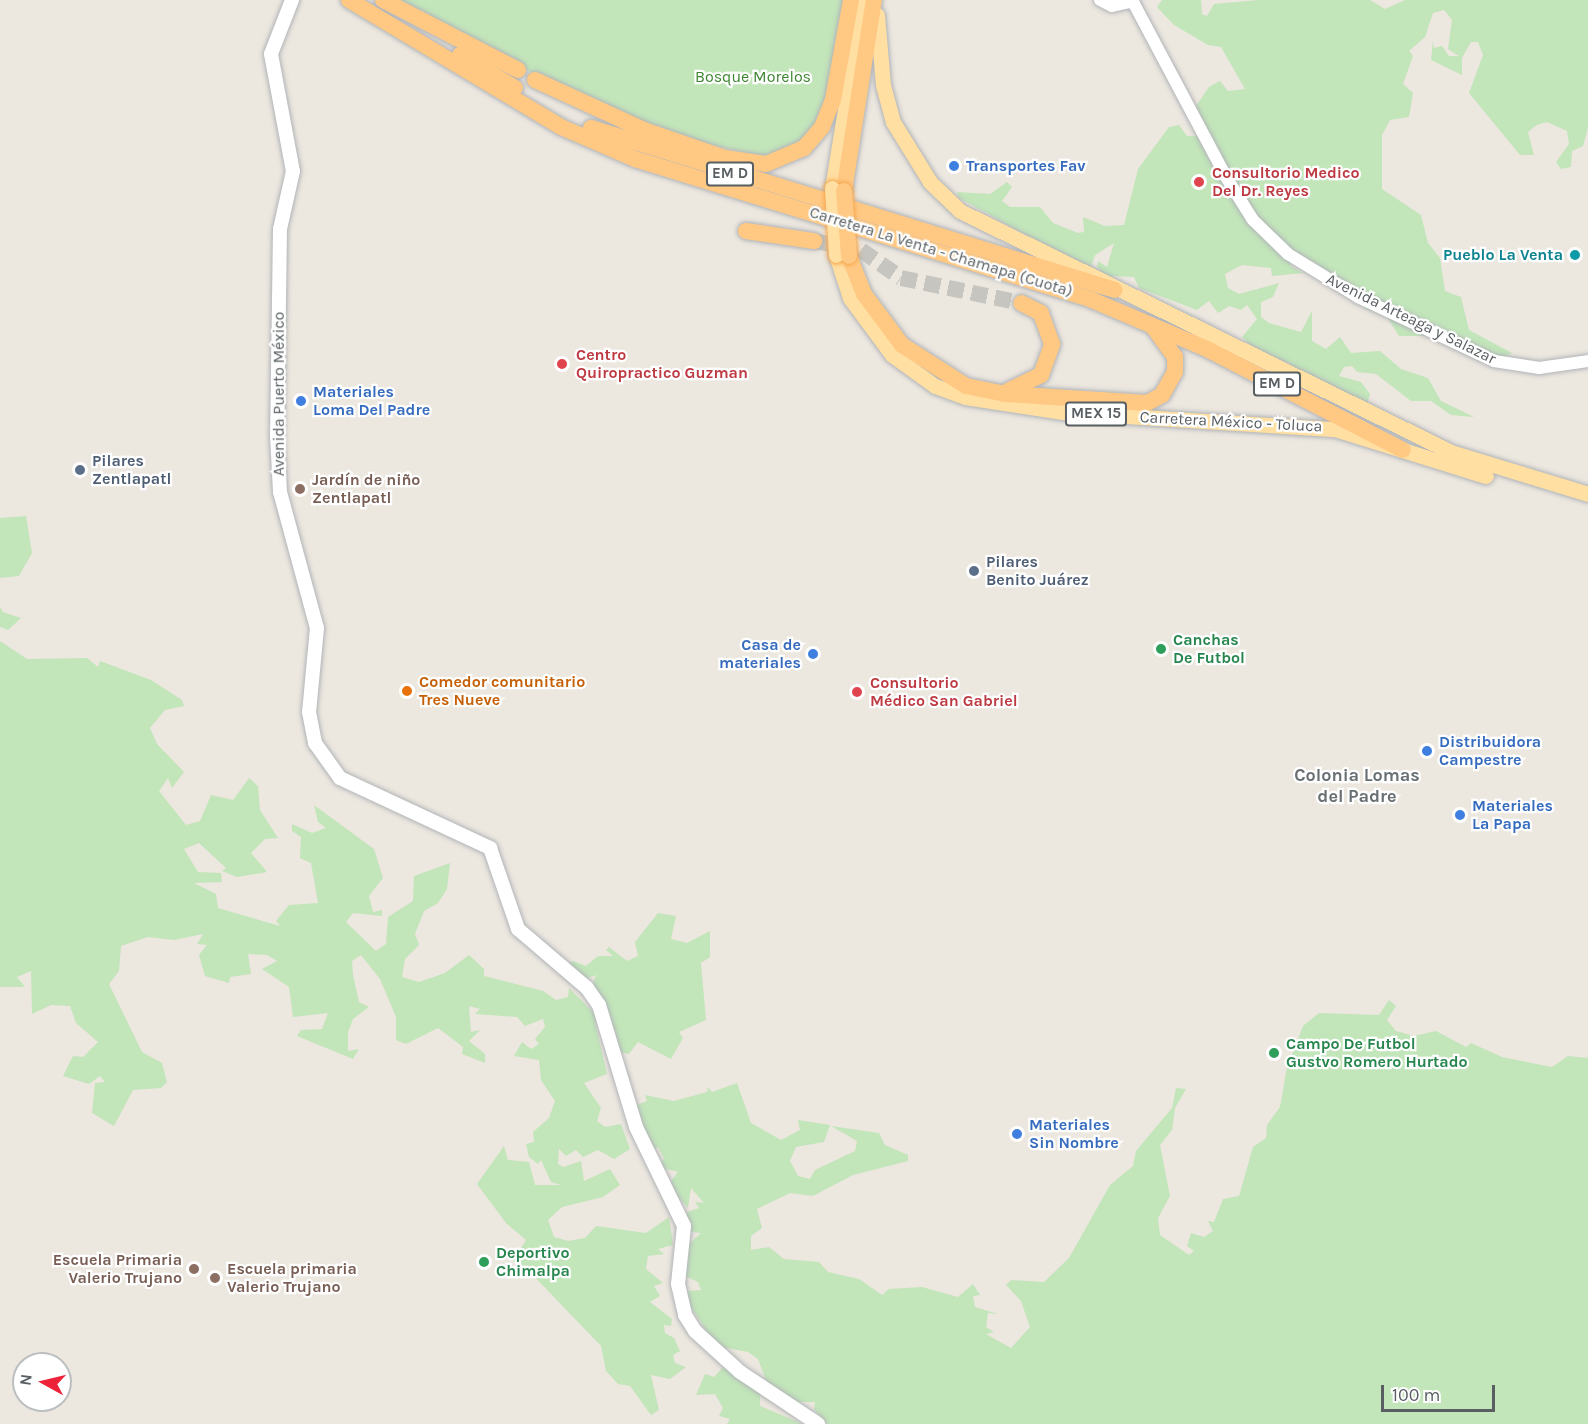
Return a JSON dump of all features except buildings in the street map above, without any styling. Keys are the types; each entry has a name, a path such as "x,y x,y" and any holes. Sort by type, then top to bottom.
{"highway":[{"name":"Carretera La Venta - Chamapa (Cuota)","path":"349,0 561,127 635,159 1053,287 1149,323 1403,450"},
{"name":"Carretera La Venta - Chamapa (Cuota)","path":"370,0 595,130 1115,290"},
{"path":"383,0 518,70"},
{"path":"535,80 644,130 725,158 766,164 798,152 822,128 833,100 851,0"},
{"path":"875,0 838,190 842,256 864,294 902,345 941,374 995,392 1147,403 1170,386 1175,364 1167,341 1149,323"},
{"path":"746,231 814,241"},
{"path":"995,392 1028,385 1049,361 1049,327 1041,313 1021,303"}],"main road":[{"name":"Avenida Puerto México","path":"292,0 271,54 293,171 280,230 277,435 280,492 317,628 309,712 315,743 329,766 348,783 490,848 518,929 587,988 599,1005 636,1127 684,1226 678,1284 686,1315 695,1331 740,1372 818,1424"},
{"path":"838,190 863,0"},
{"name":"Carretera México - Toluca","path":"875,0 883,85 892,122 930,182 960,211 998,234 1451,452 1588,494"},
{"name":"Carretera México - Toluca","path":"842,256 850,298 892,355 935,386 964,398 1063,412 1335,429 1588,503"}],"street":[{"path":"1100,0 1112,6 1133,0"},
{"name":"Avenida Arteaga y Salazar","path":"1133,0 1226,177 1253,220 1288,254 1358,297 1494,361 1539,368 1588,361"}],"green space":[{"name":"Bosque Morelos","path":"391,0 848,0 829,103 813,134 769,158 690,140 565,90"},
{"path":"1162,0 1201,0 1202,14 1207,16 1214,4 1259,0 1370,0 1385,9 1405,0 1588,0 1588,127 1583,146 1572,151 1571,167 1561,169 1556,162 1569,144 1567,131 1547,122 1537,125 1528,132 1534,155 1520,155 1469,93 1483,55 1478,42 1471,42 1462,58 1462,75 1431,60 1433,41 1434,48 1442,46 1449,56 1459,56 1448,49 1452,20 1444,10 1433,13 1425,37 1409,51 1413,56 1403,84 1413,93 1409,117 1390,120 1382,135 1382,189 1421,215 1428,243 1440,258 1445,291 1461,297 1469,330 1512,353 1504,357 1479,351 1456,336 1399,336 1387,317 1365,309 1364,292 1288,249 1291,266 1303,273 1272,276 1271,268 1242,265 1225,274 1228,288 1239,294 1279,283 1273,297 1261,302 1261,317 1269,323 1301,332 1312,311 1312,341 1326,349 1340,337 1351,353 1380,351 1401,369 1428,378 1441,401 1474,417 1451,415 1431,401 1411,401 1376,374 1357,372 1352,366 1344,367 1339,376 1361,382 1370,394 1367,404 1328,383 1305,381 1289,363 1254,349 1242,337 1257,319 1247,305 1241,310 1229,306 1218,313 1209,301 1197,310 1139,288 1134,277 1113,276 1110,281 1097,267 1098,261 1107,267 1114,243 1095,255 1090,270 959,198 957,192 990,194 1007,182 1012,187 1002,201 1010,207 1040,207 1053,223 1078,233 1084,232 1083,217 1105,226 1124,225 1138,169 1169,127 1179,125 1187,136 1199,136 1196,106 1209,87 1220,81 1228,91 1245,89 1221,47 1208,45 1174,25 1157,7"},
{"path":"26,516 32,553 19,576 0,578 0,518"},
{"path":"0,607 3,612 21,618 8,630 0,627"},
{"path":"0,641 27,659 87,658 98,667 100,661 151,680 182,700 184,706 165,710 150,728 157,744 184,772 172,788 168,778 159,791 186,825 200,821 211,795 233,800 249,778 258,786 260,810 278,838 265,839 251,853 267,872 237,877 222,871 226,868 199,843 184,849 198,872 221,873 222,882 194,883 216,894 218,908 280,926 276,921 289,905 318,903 311,863 300,858 301,837 292,831 292,824 312,833 326,828 318,822 314,805 374,849 383,878 369,896 373,912 382,910 382,916 353,913 346,922 376,951 386,944 388,917 413,901 414,876 450,863 447,889 438,903 424,911 415,934 419,945 405,959 402,977 419,982 445,973 469,955 484,969 484,976 543,991 556,1000 568,997 569,988 598,1017 592,988 596,975 582,980 566,965 573,961 586,966 598,956 613,956 606,950 609,947 627,961 638,956 635,942 658,913 676,916 671,939 687,943 710,931 710,957 701,963 706,1020 679,1032 683,1038 671,1059 638,1042 629,1054 619,1052 615,1030 595,1022 607,1074 584,1083 601,1108 597,1121 605,1127 621,1124 630,1149 614,1159 598,1150 583,1157 576,1150 566,1156 559,1149 558,1164 563,1167 581,1161 584,1181 610,1169 620,1185 603,1197 562,1207 548,1220 554,1237 568,1241 585,1238 596,1226 646,1233 669,1217 673,1245 658,1249 664,1254 648,1256 646,1269 663,1283 654,1286 660,1296 650,1302 672,1319 671,1326 664,1325 665,1333 674,1338 680,1351 673,1355 675,1363 686,1367 670,1379 651,1375 659,1410 651,1415 630,1386 618,1384 606,1371 601,1346 525,1267 513,1261 526,1240 506,1223 477,1184 504,1146 508,1160 529,1162 535,1185 561,1185 551,1182 541,1160 538,1164 529,1157 526,1144 534,1142 533,1132 549,1118 555,1101 541,1080 539,1060 514,1056 522,1042 531,1049 539,1044 535,1039 545,1027 543,1019 525,1026 517,1017 475,1014 480,1009 469,1006 471,1032 480,1030 469,1041 485,1054 485,1063 462,1054 463,1047 438,1028 406,1044 396,1040 396,1017 380,979 361,955 352,961 353,975 359,1002 369,1007 353,1019 348,1032 348,1051 359,1049 353,1059 297,1036 301,1030 322,1029 328,1013 293,1017 289,987 262,969 277,961 267,955 248,954 251,974 230,977 229,983 205,976 199,955 207,945 197,944 203,934 174,940 148,937 121,946 119,971 109,984 142,1052 162,1063 167,1082 161,1088 133,1090 114,1126 92,1113 95,1083 105,1082 100,1076 89,1084 63,1076 73,1056 83,1057 98,1042 76,1023 70,1006 51,1005 32,1014 31,971 17,977 25,987 0,987"},
{"path":"1389,1000 1396,1006 1387,1020 1396,1031 1414,1036 1436,1031 1466,1047 1471,1043 1502,1057 1552,1067 1568,1056 1588,1058 1588,1424 827,1424 814,1409 815,1402 798,1402 767,1383 758,1359 748,1352 716,1346 689,1304 687,1291 701,1290 698,1282 685,1276 689,1244 701,1233 683,1231 687,1212 699,1208 695,1202 704,1203 691,1188 688,1208 668,1185 678,1172 659,1167 664,1158 658,1147 650,1151 635,1114 634,1106 647,1101 645,1095 674,1101 707,1092 708,1087 712,1092 737,1083 751,1123 781,1140 800,1130 798,1120 830,1125 824,1142 796,1147 790,1161 798,1176 810,1179 815,1170 855,1151 857,1141 831,1126 879,1133 885,1145 908,1155 908,1161 853,1175 813,1196 790,1193 757,1209 762,1228 751,1236 751,1250 769,1247 784,1259 819,1262 828,1272 859,1279 882,1295 889,1289 922,1287 958,1297 973,1284 980,1295 973,1296 975,1307 998,1314 988,1313 986,1327 994,1332 986,1334 1011,1348 1030,1327 1021,1301 1006,1285 1011,1280 1044,1282 1069,1258 1110,1185 1133,1166 1136,1151 1172,1108 1176,1088 1186,1089 1175,1108 1172,1130 1160,1145 1170,1196 1158,1218 1160,1235 1189,1255 1194,1251 1187,1246 1191,1233 1204,1237 1213,1231 1208,1221 1214,1222 1223,1199 1239,1196 1253,1147 1266,1138 1267,1125 1280,1107 1287,1067 1303,1026 1319,1013 1379,1015"},
{"path":"723,1367 767,1390 760,1395 760,1406 803,1424 727,1424 730,1419 719,1416 723,1408 715,1394 696,1395 705,1374 714,1377"}],"tunnel":[{"path":"814,241 861,250 901,278 1021,303"}],"place":[{"name":"Transportes Fav","path":"954,166"},
{"name":"Consultorio Medico Del Dr. Reyes","path":"1199,182"},
{"name":"Pueblo La Venta","path":"1575,255"},
{"name":"Centro Quiropractico Guzman","path":"562,364"},
{"name":"Materiales Loma Del Padre","path":"301,401"},
{"name":"Pilares Zentlapatl","path":"80,470"},
{"name":"Jardín de niño Zentlapatl","path":"300,489"},
{"name":"Pilares Benito Juárez","path":"974,571"},
{"name":"Canchas De Futbol","path":"1161,649"},
{"name":"Casa de materiales","path":"813,654"},
{"name":"Comedor comunitario Tres Nueve","path":"407,691"},
{"name":"Consultorio Médico San Gabriel","path":"857,692"},
{"name":"Distribuidora Campestre","path":"1427,751"},
{"name":"Materiales La Papa","path":"1460,815"},
{"name":"Campo De Futbol Gustvo Romero Hurtado","path":"1274,1053"},
{"name":"Materiales Sin Nombre","path":"1017,1134"},
{"name":"Deportivo Chimalpa","path":"484,1262"},
{"name":"Escuela Primaria Valerio Trujano","path":"194,1269"},
{"name":"Escuela primaria Valerio Trujano","path":"215,1278"}],"district":[{"name":"Colonia Lomas del Padre","path":"1357,786"}]}
